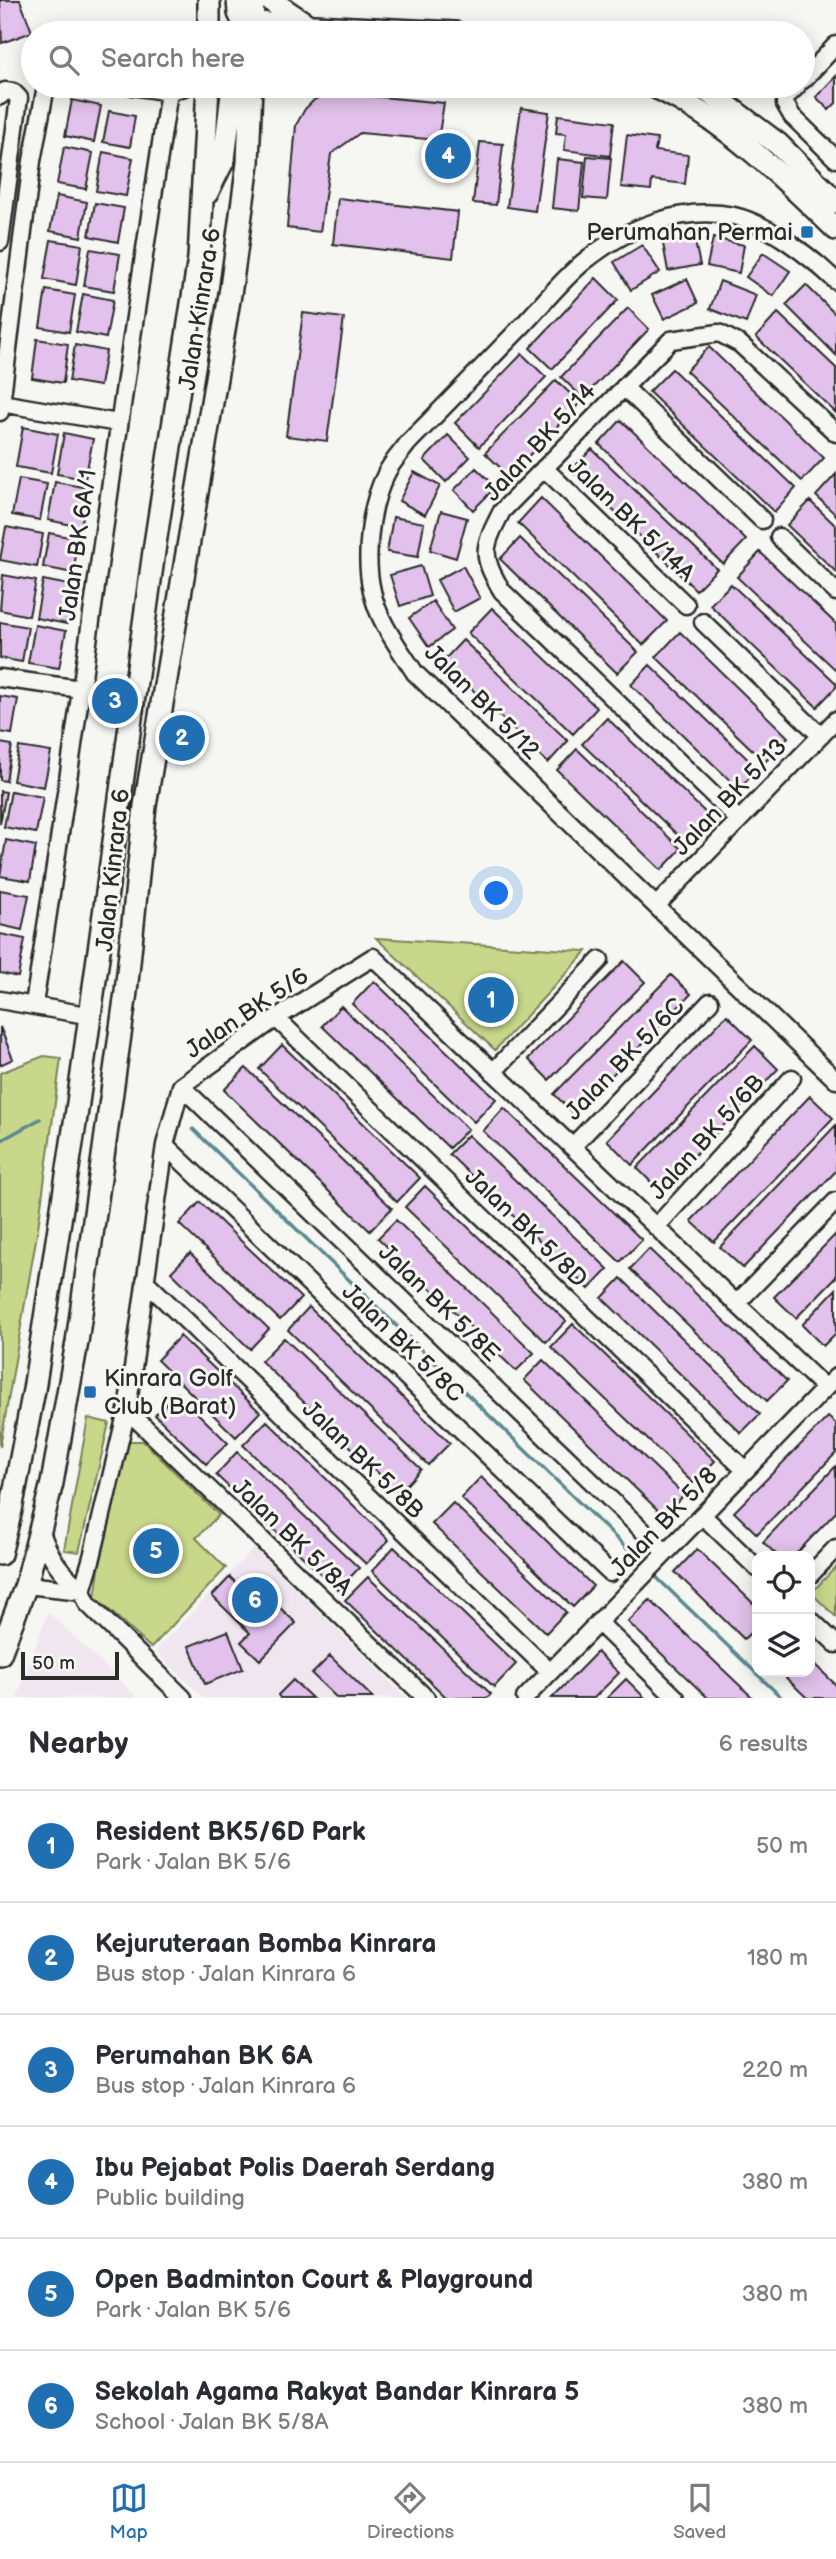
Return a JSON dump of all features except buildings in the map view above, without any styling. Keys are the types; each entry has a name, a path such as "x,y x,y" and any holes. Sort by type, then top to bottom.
{"main road":[{"path":"209,0 209,21"},
{"path":"238,0 239,13 243,21"},
{"path":"250,21 253,0"},
{"path":"270,0 302,21"},
{"name":"Jalan Kinrara 6","path":"0,1554 34,1390 92,1016 155,544 199,258 207,98"},
{"path":"203,201 224,159 244,98"},
{"name":"Jalan Kinrara 6","path":"0,1654 26,1585 41,1532 77,1342 126,992 145,806 231,288 248,163 247,98"},
{"path":"675,98 747,146 836,229"},
{"path":"718,98 778,144 836,202"},
{"path":"118,1048 108,1030 92,1016 109,1010 126,992"}],"street":[{"path":"815,67 836,45"},
{"path":"0,96 5,91 13,92 19,98 6,147 0,242"},
{"path":"44,98 32,161 1,407 118,423"},
{"name":"Jalan BK 6A/1","path":"34,1004 168,98"},
{"path":"786,98 787,110 836,159"},
{"name":"Jalan BK 5/12","path":"836,281 818,264 776,234 734,216 695,214 659,221 623,234 584,261 408,443 386,473 372,511 370,554 372,592 388,629 415,673 836,1080"},
{"name":"Jalan BK 5/14","path":"739,820 502,591 487,567 486,541 502,511 671,340 719,333 740,344 836,433"},
{"path":"624,387 762,520"},
{"name":"Jalan BK 5/14A","path":"544,468 686,605"},
{"path":"779,537 836,592"},
{"path":"703,622 821,736"},
{"path":"0,678 82,689"},
{"name":"Jalan BK 5/13","path":"656,906 836,720"},
{"name":"Jalan BK 5/6","path":"82,1591 127,1410 165,1145 181,1086 276,1018 373,957 736,1304 830,1382"},
{"path":"493,1072 600,960"},
{"path":"0,1000 92,1016"},
{"name":"Jalan BK 5/6C","path":"572,1147 710,1002"},
{"name":"Jalan BK 5/8D","path":"276,1018 745,1470"},
{"name":"Jalan BK 5/6B","path":"656,1227 792,1078"},
{"name":"Jalan BK 5/8E","path":"181,1086 665,1552"},
{"name":"Jalan BK 5/8C","path":"165,1145 610,1573"},
{"path":"736,1304 836,1201"},
{"name":"Jalan BK 5/8B","path":"145,1281 550,1672"},
{"name":"Jalan BK 5/8","path":"525,1698 830,1382"},
{"name":"Jalan BK 5/8A","path":"127,1410 426,1698"},
{"path":"702,1515 752,1563"},
{"path":"41,1532 57,1568 82,1591 88,1604 183,1698"},
{"path":"815,1571 836,1548"},
{"path":"26,1585 82,1591"},
{"path":"598,1622 676,1698"},
{"path":"815,1624 836,1644"}],"shaded area":[{"path":"254,1548 407,1698 204,1698 155,1651"},
{"path":"48,1612 138,1698 17,1698"}],"green space":[{"path":"376,938 587,951 495,1050"},
{"path":"44,1056 61,1058 38,1228 0,1447 0,1073"},
{"path":"88,1418 109,1423 79,1552 64,1550"},
{"path":"128,1441 143,1441 219,1515 196,1538 226,1568 151,1648 95,1597"},
{"path":"836,1567 836,1617 815,1597 815,1589"}],"waterway":[{"path":"0,1141 40,1119"},
{"path":"193,1129 647,1568"},
{"path":"652,1573 782,1698"}],"place":[{"name":"Ibu Pejabat Polis Daerah Serdang","path":"448,156"},
{"name":"Perumahan Permai","path":"807,232"},
{"name":"Perumahan BK 6A","path":"115,701"},
{"name":"Kejuruteraan Bomba Kinrara","path":"182,738"},
{"name":"Resident BK5/6D Park","path":"491,1000"},
{"name":"Kinrara Golf Club (Barat)","path":"90,1392"},
{"name":"Open Badminton Court & Playground","path":"156,1551"},
{"name":"Sekolah Agama Rakyat Bandar Kinrara 5","path":"255,1600"}]}
